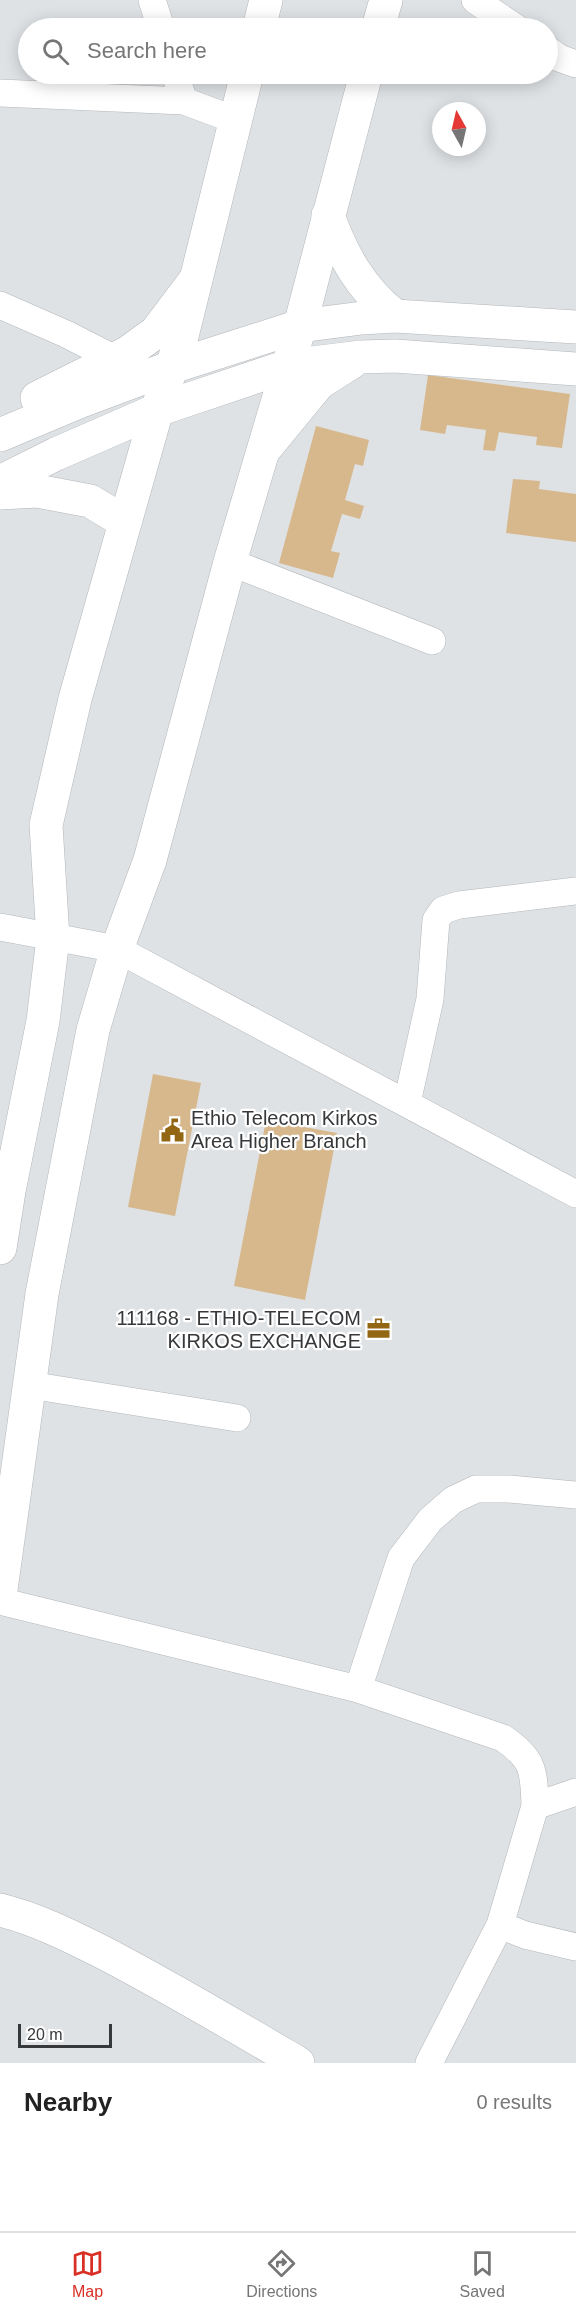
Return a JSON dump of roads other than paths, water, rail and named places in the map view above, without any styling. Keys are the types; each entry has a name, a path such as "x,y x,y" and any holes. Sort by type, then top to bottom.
{"main road":[{"path":"262,18 266,0"},
{"path":"381,18 386,0"},
{"path":"0,1248 5,1190 43,1021 53,938 46,825 75,699 157,410 172,367 244,84"},
{"path":"0,1599 42,1294 93,1030 117,949 150,860 230,562 300,327 363,84"},
{"path":"328,215 345,256 360,281 380,304 395,316"},
{"path":"0,415 127,353 156,332 196,279"},
{"path":"0,435 81,401 172,367 300,327 362,318 395,316 576,327"},
{"path":"264,450 319,383 362,357"},
{"path":"0,482 56,454 157,410 288,366 362,357 407,357 576,369"},
{"path":"0,493 37,491 90,501 125,522"},
{"path":"0,1910 80,1941 131,1967 298,2063"}],"street":[{"path":"152,0 158,18"},
{"path":"475,0 501,18"},
{"path":"558,57 576,64"},
{"path":"179,84 184,101"},
{"path":"0,93 184,101 235,120"},
{"path":"0,305 66,334 115,359"},
{"path":"230,562 432,641"},
{"path":"407,1103 430,999 436,920 443,910 459,905 576,891"},
{"path":"0,927 117,949 576,1194"},
{"path":"29,1385 237,1418"},
{"path":"358,1689 401,1558 430,1520 453,1500 476,1489 508,1489 576,1495"},
{"path":"0,1599 358,1689 503,1738 521,1750 534,1773 535,1806 500,1925 429,2063"},
{"path":"535,1806 576,1792"},
{"path":"500,1925 525,1935 576,1947"}],"place":[{"name":"Ethio Telecom Kirkos Area Higher Branch","path":"173,1130"},
{"name":"111168 - ETHIO-TELECOM KIRKOS EXCHANGE","path":"379,1329"}]}
